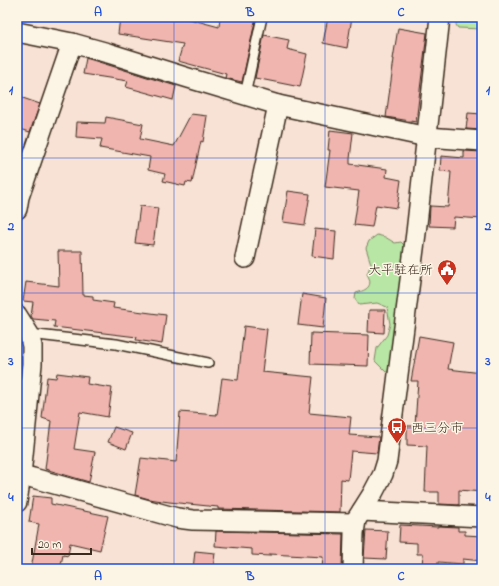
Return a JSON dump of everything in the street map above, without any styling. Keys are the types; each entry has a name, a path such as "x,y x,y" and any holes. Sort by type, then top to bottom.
{"street":[{"path":"353,569 354,533 359,517 383,474 387,461 416,233 440,17"},
{"path":"17,32 72,43 108,53 278,105 427,138 482,141"},
{"path":"18,200 72,43"},
{"path":"245,258 278,105"},
{"path":"17,315 29,334 32,346 32,364 17,502"},
{"path":"21,475 177,518 192,520 359,517 482,517"}],"lane":[{"path":"245,95 262,17"},
{"path":"29,334 116,344 208,363"}],"green space":[{"path":"457,17 482,17 482,29 458,28 456,25"},
{"path":"377,235 385,237 395,243 401,242 407,248 392,371 386,372 375,361 377,348 387,335 390,324 387,307 377,303 359,305 355,299 356,293 366,289 370,282 367,274 371,264 366,248 369,241"}],"building":[{"path":"120,17 182,17 219,27 220,17 256,17 242,82 225,78 226,74 178,61 183,44 118,34"},
{"path":"328,17 352,17 347,48 323,43"},
{"path":"398,28 427,33 416,122 386,117"},
{"path":"264,35 289,40 287,49 307,54 300,87 255,78"},
{"path":"86,58 176,86 173,100 126,87 128,81 83,74"},
{"path":"17,96 40,104 30,132 17,128"},
{"path":"468,113 482,114 482,130 466,129"},
{"path":"191,114 207,116 203,142 201,141 192,183 186,182 185,186 163,181 165,174 148,170 150,157 100,148 102,139 76,137 77,122 105,123 106,117 143,124 140,139 174,146"},
{"path":"330,130 353,133 350,164 387,169 386,177 401,180 397,208 376,205 372,227 354,225 359,191 325,187 330,150 328,150"},
{"path":"464,151 482,152 482,219 454,217 453,227 429,226 430,206 448,207 451,172 440,171 441,156 464,158"},
{"path":"288,191 310,194 305,225 283,222"},
{"path":"140,206 158,208 153,245 135,243"},
{"path":"315,229 336,231 334,259 312,256"},
{"path":"58,251 82,251 83,295 93,296 93,300 114,303 113,308 166,315 162,344 136,340 137,337 54,327 55,321 33,319 31,316 33,302 23,301 26,282 59,286"},
{"path":"302,294 326,298 323,328 298,325"},
{"path":"369,310 385,310 384,333 368,332"},
{"path":"244,326 267,329 262,372 313,377 309,413 351,417 349,435 379,437 377,453 351,451 348,480 341,479 340,512 218,509 218,507 169,502 135,495 141,458 176,462 180,412 217,415 222,378 238,380"},
{"path":"311,333 369,335 368,366 310,364"},
{"path":"419,336 453,342 448,369 482,373 482,492 459,490 459,505 439,504 439,492 425,492 427,446 407,445 407,426 415,426 418,381 411,381"},
{"path":"57,373 88,377 87,384 112,388 108,417 80,412 74,449 95,452 89,482 45,469 51,421 42,418 47,377 56,378"},
{"path":"114,427 132,433 126,449 108,442"},
{"path":"33,496 51,498 51,504 108,516 100,550 70,543 68,556 63,555 60,569 31,569 39,524 29,522"},
{"path":"400,525 458,527 458,531 465,531 465,535 482,536 482,561 463,559 463,564 438,562 438,567 422,566 423,554 417,554 417,543 399,542"},
{"path":"366,530 388,531 386,559 364,558"},
{"path":"216,531 343,534 342,569 322,569 323,557 270,554 270,556 252,555 252,549 215,546"},
{"path":"195,551 215,553 213,569 193,569"}],"place":[{"name":"大平駐在所","path":"447,286"},
{"name":"西三分市","path":"397,444"}]}
